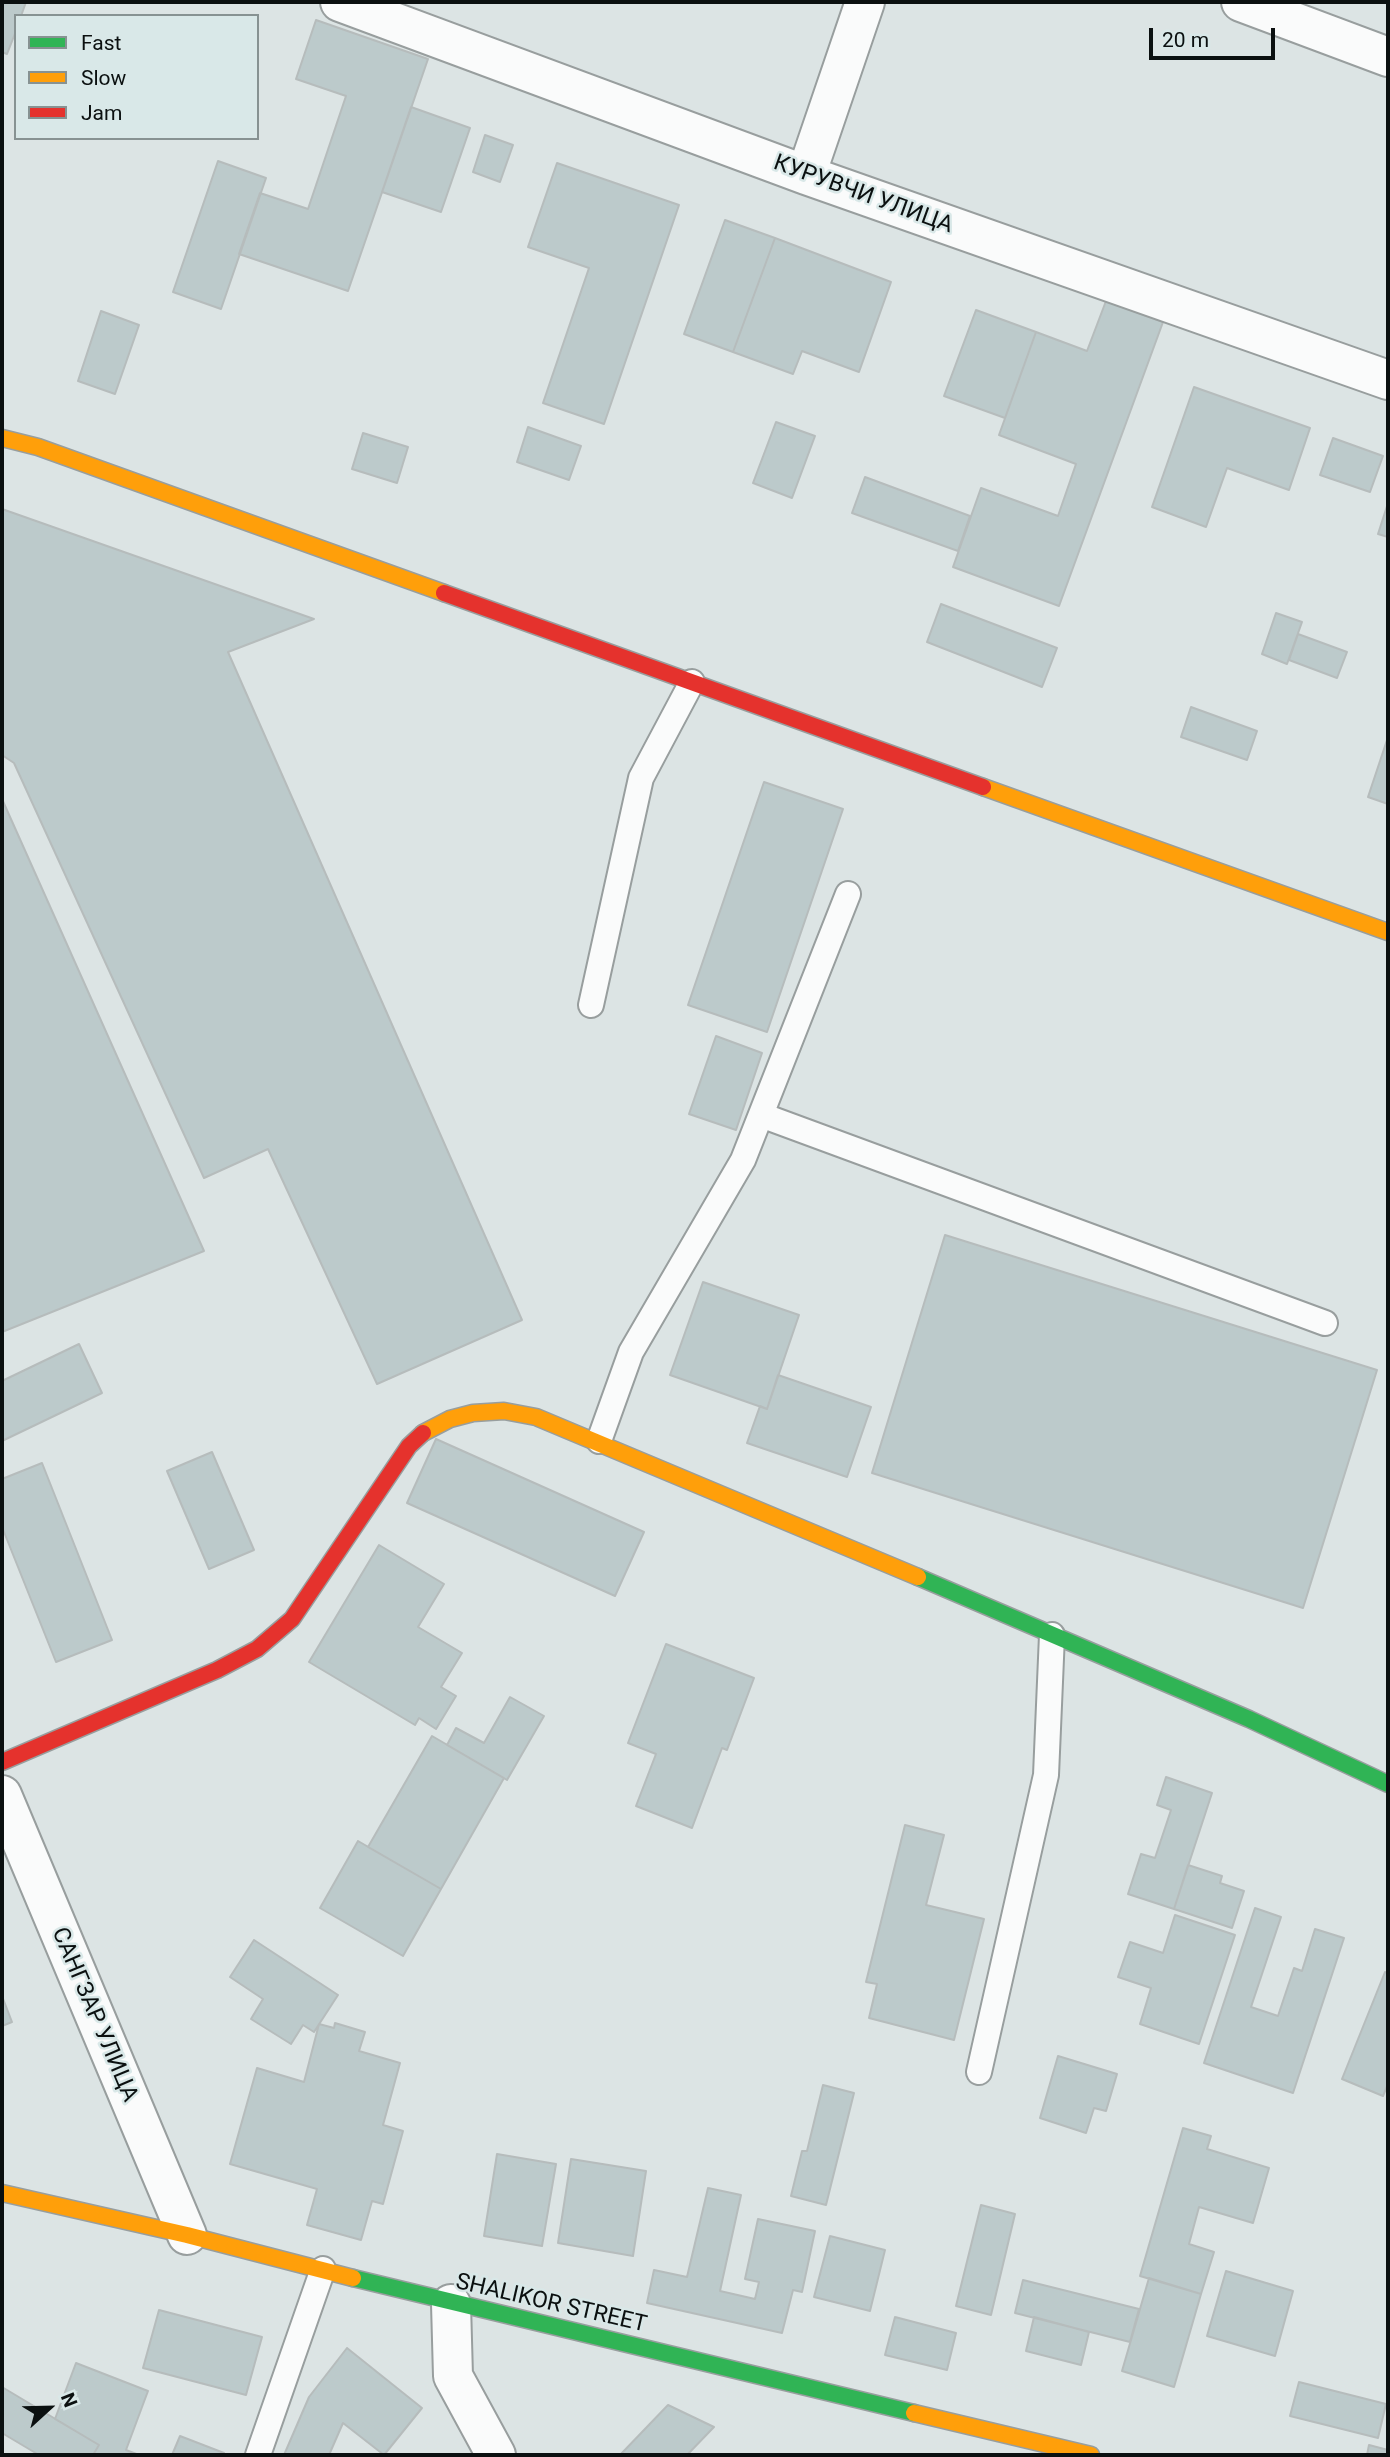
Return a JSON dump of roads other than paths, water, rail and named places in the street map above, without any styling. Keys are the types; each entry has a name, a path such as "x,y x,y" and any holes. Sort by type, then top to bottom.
{"street":[{"name":"КУРУВЧИ УЛИЦА","path":"340,2 806,175 1388,380"},
{"path":"806,175 865,2"},
{"path":"1241,2 1388,57"},
{"path":"2,438 51,451 1388,932"},
{"path":"2,1762 217,1670 257,1649 292,1619 394,1466 426,1430 474,1413 504,1411 536,1417 599,1440 1249,1719 1388,1784"},
{"name":"САНГЗАР УЛИЦА","path":"2,1795 187,2235"},
{"name":"SHАLIKOR STREET","path":"2,2193 187,2235 451,2304 1091,2455"},
{"path":"451,2304 453,2376 496,2455"}],"lane":[{"path":"591,1005 641,778 692,682"},
{"path":"599,1440 631,1352 743,1160 848,894"},
{"path":"761,1115 1325,1323"},
{"path":"979,2073 1045,1774 1052,1635"},
{"path":"258,2455 323,2269"}]}
